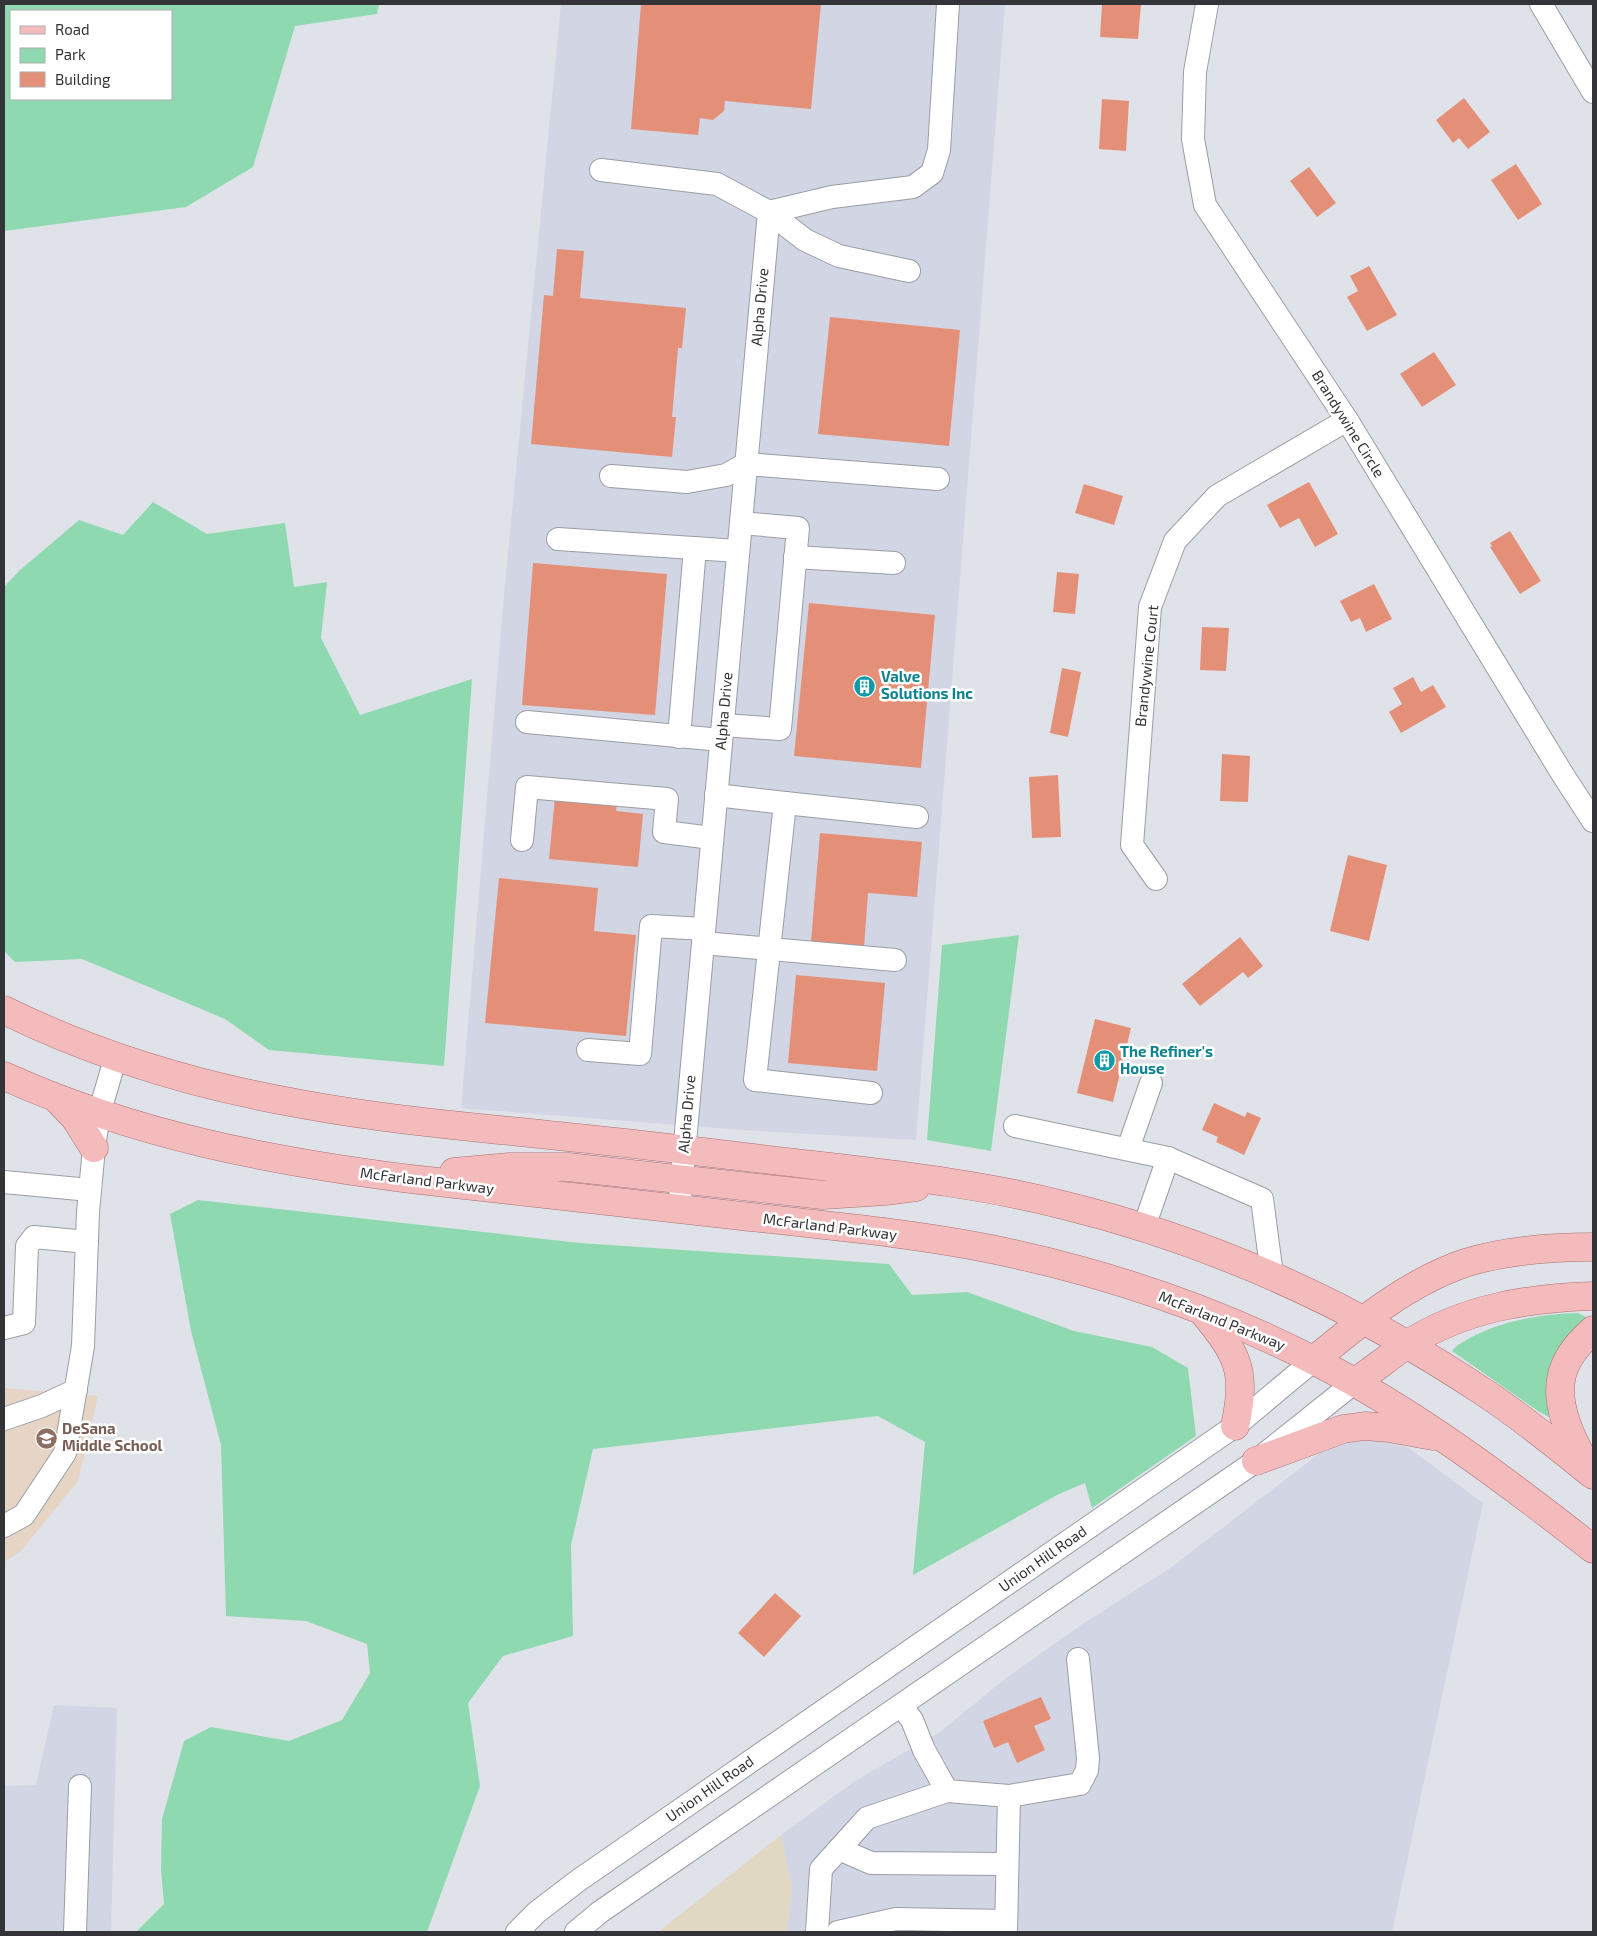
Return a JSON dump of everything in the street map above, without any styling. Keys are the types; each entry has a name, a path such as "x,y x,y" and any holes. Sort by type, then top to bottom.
{"main road":[{"path":"4,1010 116,1056 199,1082 302,1104 372,1115 684,1149 942,1180 1042,1200 1144,1227 1272,1276 1364,1319 1488,1395 1593,1474"},
{"name":"McFarland Parkway","path":"4,1076 57,1099 99,1114 186,1139 268,1158 411,1179 891,1233 990,1249 1088,1273 1202,1311 1259,1334 1355,1382 1445,1438 1593,1549"},
{"path":"57,1099 75,1118 94,1148"},
{"path":"411,1179 476,1170 529,1167 568,1168 823,1195 885,1191 942,1180"},
{"name":"Union Hill Road","path":"1314,1360 1364,1319 1411,1288 1465,1263 1498,1255 1532,1250 1593,1247"},
{"path":"1355,1382 1407,1344 1446,1323 1479,1311 1552,1297 1593,1296"},
{"path":"1202,1311 1224,1337 1234,1355 1240,1378 1240,1404 1235,1426"},
{"path":"1593,1330 1578,1344 1565,1364 1561,1377 1561,1388 1562,1403 1568,1429 1593,1474"},
{"path":"1256,1461 1343,1429 1366,1426 1445,1438"}],"street":[{"path":"769,212 832,197 913,187 932,173 939,150 948,4"},
{"name":"Brandywine Circle","path":"1207,4 1195,72 1193,139 1205,205 1347,420 1553,758 1593,820"},
{"path":"1540,4 1593,92"},
{"path":"602,170 717,184 769,212 805,240 839,256 909,271"},
{"name":"Alpha Drive","path":"679,1209 769,212"},
{"name":"Brandywine Court","path":"1156,879 1132,845 1150,608 1175,541 1217,496 1347,420"},
{"path":"611,476 686,482 726,475 746,464 938,479"},
{"path":"527,722 680,737 722,732 780,729 798,528 741,523"},
{"path":"558,539 738,551"},
{"path":"680,737 695,548"},
{"path":"796,557 894,564"},
{"path":"522,840 527,787 667,799 664,832 712,838"},
{"path":"716,795 917,817"},
{"path":"786,803 754,1080 871,1093"},
{"path":"588,1050 640,1054 651,926 769,949 895,960"},
{"path":"4,1526 24,1515 65,1453 83,1346 87,1242 94,1148 99,1114 116,1056"},
{"path":"1128,1149 1151,1083"},
{"path":"1015,1126 1168,1158 1262,1199 1272,1276"},
{"path":"1144,1227 1168,1158"},
{"path":"4,1182 90,1190"},
{"path":"4,1328 24,1323 27,1246 34,1238 87,1242"},
{"name":"Union Hill Road","path":"517,1932 537,1912 580,1880 1235,1426 1314,1360"},
{"path":"576,1932 600,1912 1256,1461 1355,1382"},
{"path":"4,1419 42,1406 76,1390"},
{"path":"817,1932 821,1869 867,1818 947,1790 1009,1796 1080,1784 1088,1770 1088,1758 1078,1659"},
{"path":"901,1706 912,1720 924,1750 947,1790"},
{"path":"76,1932 80,1786"},
{"path":"838,1932 896,1919 1006,1927 1009,1796"},
{"path":"839,1849 871,1863 1007,1864"}],"shaded area":[{"path":"561,4 1005,4 916,1140 741,1130 461,1108 504,595"},
{"name":"DeSana Middle School","path":"4,1388 98,1396 78,1481 21,1551 4,1562"},
{"path":"1366,1437 1409,1448 1483,1503 1392,1932 787,1932 792,1887 781,1835 855,1781 940,1732 1006,1678 1084,1623 1169,1569 1320,1453"},
{"path":"54,1705 117,1708 111,1932 4,1932 4,1786 36,1785"},
{"path":"781,1835 792,1887 787,1932 658,1932"}],"green space":[{"path":"4,4 379,4 377,14 295,26 253,167 186,207 4,231"},
{"path":"153,502 207,534 285,523 294,587 327,582 321,638 360,715 472,679 444,1066 269,1050 225,1019 82,959 15,962 4,951 4,587 19,571 79,520 123,535"},
{"path":"1019,935 991,1151 927,1140 942,945"},
{"path":"198,1200 580,1243 889,1264 912,1295 967,1292 1074,1331 1152,1347 1188,1368 1196,1436 1092,1508 1085,1483 1059,1494 913,1575 925,1442 878,1416 593,1449 571,1545 573,1636 503,1656 468,1703 480,1786 427,1932 136,1932 164,1904 161,1869 162,1819 184,1741 211,1727 289,1741 342,1720 370,1673 367,1644 306,1621 226,1616 221,1445 191,1331 170,1214"},
{"path":"1578,1313 1586,1317 1585,1321 1553,1415 1549,1417 1452,1351 1468,1339 1507,1323 1549,1315"}],"building":[{"path":"641,4 821,4 811,109 725,101 724,111 713,120 700,118 698,135 631,129"},
{"path":"1102,4 1141,4 1138,39 1100,37"},
{"path":"1464,98 1490,132 1468,149 1459,138 1453,143 1436,120"},
{"path":"1102,99 1129,101 1126,151 1099,149"},
{"path":"1516,164 1542,204 1518,220 1491,180"},
{"path":"1309,167 1336,203 1317,217 1290,181"},
{"path":"557,249 584,251 580,298 686,308 682,348 678,348 672,417 676,417 672,457 531,444 544,295 553,296"},
{"path":"1369,266 1397,315 1367,331 1347,297 1358,291 1350,276"},
{"path":"830,317 960,330 949,446 818,434"},
{"path":"1434,352 1456,385 1422,407 1400,374"},
{"path":"1309,482 1338,534 1315,547 1299,518 1280,528 1267,505"},
{"path":"1084,484 1123,496 1114,525 1075,513"},
{"path":"1510,531 1541,581 1520,594 1490,547 1492,546 1490,543"},
{"path":"533,563 667,574 655,715 522,705"},
{"path":"1057,572 1079,574 1075,614 1053,612"},
{"path":"1374,584 1392,619 1366,632 1360,618 1351,622 1340,601"},
{"name":"Valve Solutions Inc","path":"809,603 935,615 921,768 794,756"},
{"path":"1202,627 1229,628 1226,671 1200,670"},
{"path":"1062,668 1081,672 1068,737 1050,733"},
{"path":"1413,677 1421,692 1433,685 1446,707 1401,733 1389,712 1402,704 1393,688"},
{"path":"1222,754 1250,756 1248,802 1220,801"},
{"path":"1058,775 1061,837 1032,838 1029,777"},
{"path":"555,797 617,803 616,811 643,814 638,867 549,859"},
{"path":"820,833 922,842 917,897 868,893 864,947 811,942"},
{"path":"1348,855 1387,865 1369,941 1330,931"},
{"path":"499,878 598,888 594,931 636,935 626,1036 485,1023"},
{"path":"1240,937 1263,966 1248,978 1243,972 1200,1006 1182,984"},
{"path":"796,975 885,983 877,1071 788,1063"},
{"name":"The Refiner's House","path":"1095,1019 1131,1028 1113,1102 1077,1093"},
{"path":"1214,1103 1245,1117 1247,1112 1261,1118 1244,1155 1216,1142 1218,1137 1202,1130"},
{"path":"775,1593 801,1616 764,1657 738,1633"},
{"path":"1041,1697 1051,1719 1034,1726 1045,1750 1017,1763 1008,1742 994,1748 983,1721"}],"place":[{"name":"Valve Solutions Inc","path":"865,686"},
{"name":"The Refiner's House","path":"1104,1061"},
{"name":"DeSana Middle School","path":"46,1438"}]}
